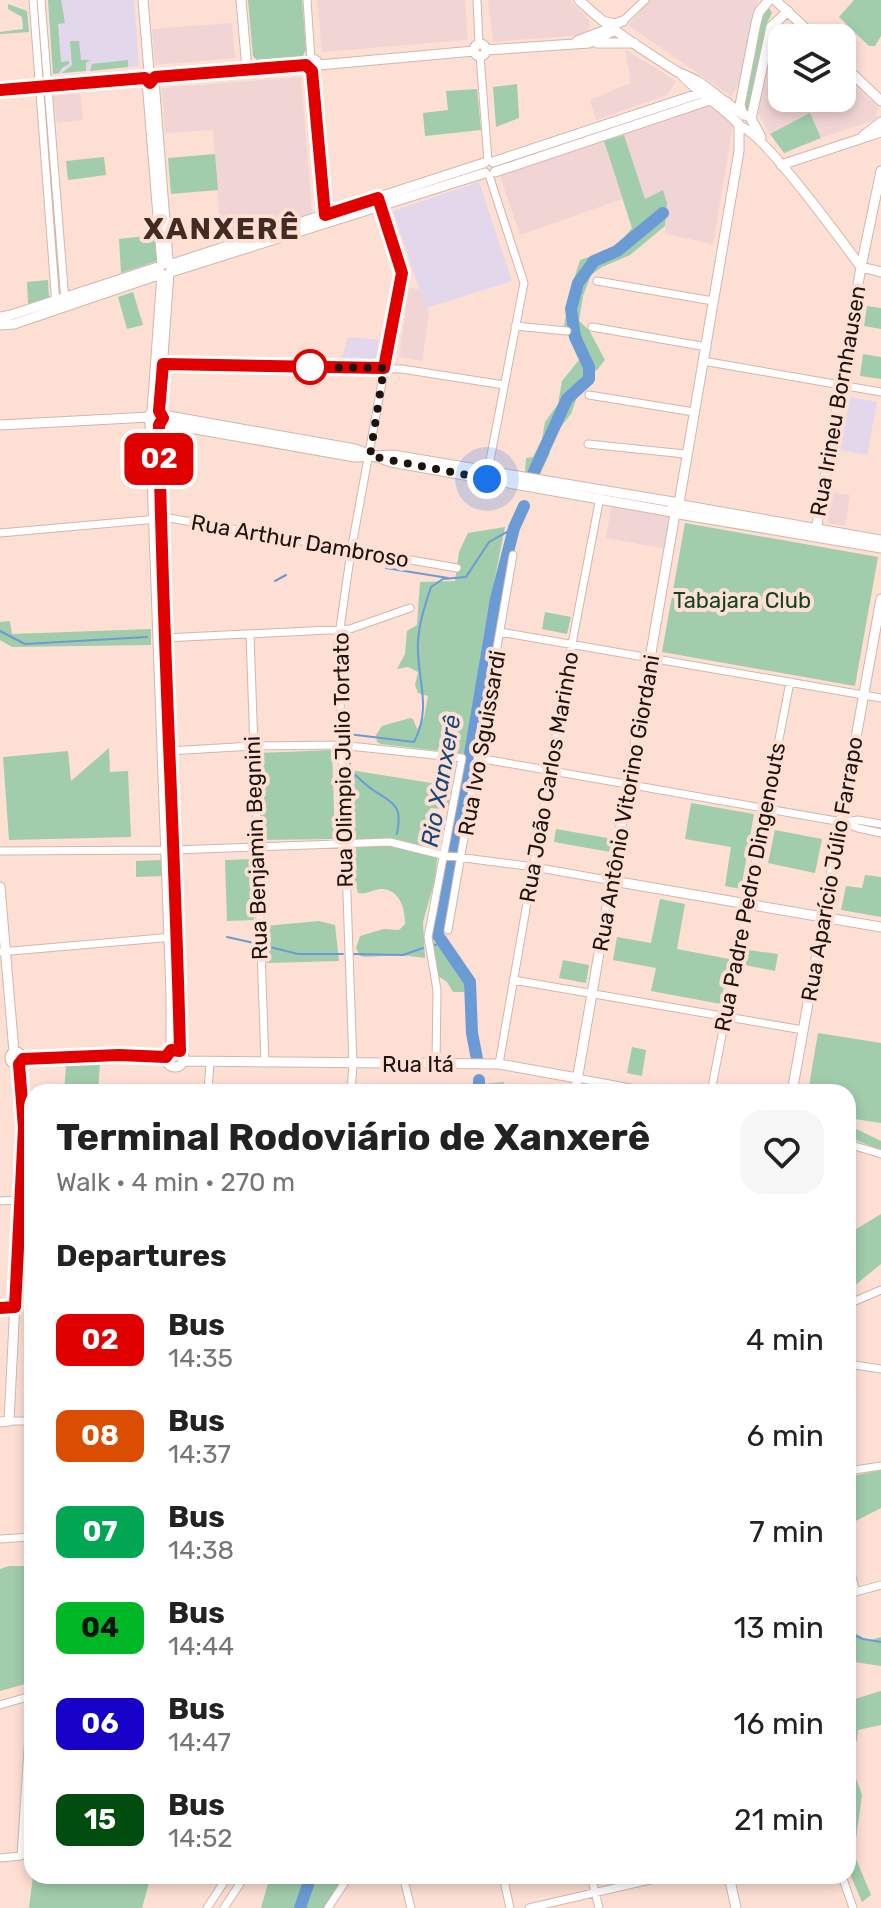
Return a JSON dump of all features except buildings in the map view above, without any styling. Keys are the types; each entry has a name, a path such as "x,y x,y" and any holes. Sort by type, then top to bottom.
{"street":[{"path":"143,0 165,269 156,472 175,993 172,1052"},
{"path":"241,0 247,69"},
{"path":"307,0 325,219"},
{"path":"477,0 489,168 524,283 488,475"},
{"path":"579,0 602,21 727,102 861,267 881,272"},
{"path":"579,42 614,29 645,0"},
{"name":"Rua Antônio Vitorino Giordani","path":"745,122 740,105 743,88 759,12 769,0"},
{"path":"775,0 801,24"},
{"path":"37,3 60,304"},
{"path":"579,42 590,29 590,11"},
{"name":"Rua Antônio Vitorino Giordani","path":"576,1084 739,151 771,27 788,11"},
{"path":"602,21 615,24 623,21"},
{"path":"0,90 579,42 634,43"},
{"path":"680,73 691,86 745,122"},
{"path":"856,76 877,93 881,101"},
{"path":"688,98 692,92 691,86"},
{"path":"727,102 743,88"},
{"path":"673,107 688,98 705,96 727,102"},
{"path":"0,325 136,278 489,168 705,96"},
{"path":"858,139 881,122"},
{"path":"781,165 881,132"},
{"path":"739,151 747,142 763,145"},
{"name":"Rua Irineu Bornhausen","path":"816,532 861,267 881,171"},
{"name":"Rua Olimpio Julio Tortato","path":"352,1084 339,630 402,273 379,202"},
{"path":"597,281 713,301"},
{"path":"0,317 13,320"},
{"path":"515,326 567,331"},
{"path":"592,327 707,347"},
{"path":"703,361 881,392"},
{"path":"160,364 402,369 504,385"},
{"path":"589,395 694,412"},
{"path":"0,425 156,418 323,447 355,449 370,456 393,455 420,463 855,539 881,540"},
{"path":"588,444 685,454"},
{"name":"Rua João Carlos Marinho","path":"499,1064 601,495"},
{"name":"Rua Arthur Dambroso","path":"0,533 169,518 457,568"},
{"path":"855,539 881,548"},
{"name":"Rua Ivo Sguissardi","path":"436,1065 437,990 428,937 478,758 513,555"},
{"name":"Rua Aparício Júlio Farrapo","path":"793,1084 881,599"},
{"path":"162,638 350,629 410,608"},
{"path":"500,632 881,698"},
{"name":"Rua Benjamin Begnini","path":"250,634 265,1063"},
{"name":"Rua Padre Pedro Dingenouts","path":"713,1084 790,682"},
{"path":"166,751 340,745"},
{"name":"Rua Ivo Sguissardi","path":"340,745 462,758 448,930"},
{"path":"478,758 842,822 881,833"},
{"path":"842,822 858,820 881,824"},
{"path":"0,851 170,850 390,842 453,856 534,867 881,927"},
{"path":"0,887 13,1059 24,1128 15,1307 4,1421"},
{"path":"3,952 173,937"},
{"path":"513,980 803,1030"},
{"path":"13,1059 172,1052 183,1061"},
{"name":"Rua Itá","path":"172,1052 168,1065 174,1067 183,1061 499,1064 609,1084"},
{"path":"209,1084 210,1062"},
{"path":"856,1146 881,1154"},
{"path":"0,1201 20,1200"},
{"path":"856,1301 881,1290"},
{"path":"0,1308 15,1307"},
{"path":"856,1365 881,1369"},
{"path":"856,1470 881,1466"},
{"path":"0,1539 24,1538"},
{"path":"856,1592 881,1585"},
{"path":"0,1705 24,1698"},
{"path":"0,1858 21,1856 24,1808"},
{"path":"207,1908 223,1884"},
{"path":"224,1908 240,1884"},
{"path":"328,1908 344,1884"},
{"path":"405,1884 411,1908"},
{"path":"505,1884 510,1908"},
{"path":"593,1884 599,1908"},
{"path":"529,1908 635,1884"},
{"path":"731,1884 736,1908"},
{"path":"845,1884 853,1908"}],"shaded area":[{"path":"48,0 134,0 139,66 53,74"},
{"path":"317,0 465,0 468,40 322,52"},
{"path":"488,0 570,0 589,20 589,30 582,35 493,42"},
{"path":"650,0 758,0 749,51 740,82 731,96 628,25"},
{"path":"232,23 235,58 155,65 152,29"},
{"path":"625,49 676,81 667,95 596,120 590,100 631,83"},
{"path":"768,57 768,112 856,112 856,87 878,109 875,120 821,138 810,114 770,134 757,112"},
{"path":"301,77 312,213 221,242 213,130 165,133 162,88"},
{"path":"80,92 83,120 57,123 53,96"},
{"path":"710,106 726,116 733,125 713,244 665,234 667,203 663,191 645,199 624,135"},
{"path":"604,141 622,199 520,235 500,176"},
{"path":"479,182 512,281 426,308 393,211"},
{"path":"409,288 419,289 429,312 422,361 399,357"},
{"path":"348,337 379,340 376,359 342,358"},
{"path":"850,397 877,402 867,455 840,450"},
{"path":"832,492 850,495 845,526 827,523"},
{"path":"612,504 672,514 666,549 606,538"}],"green space":[{"path":"48,0 61,0 65,23 58,24 61,62 69,61 59,73 53,74"},
{"path":"248,0 302,0 306,50 303,56 257,60 253,56"},
{"path":"854,0 881,0 881,36 875,46 869,46 856,33 856,24 846,24 839,17"},
{"path":"8,4 27,11 29,32 0,34 23,29 22,17 8,9"},
{"path":"766,8 772,13 766,25 748,111 742,106 752,33"},
{"path":"70,41 79,41 81,60 90,60 86,63 86,71 62,73 72,65"},
{"path":"128,60 128,67 90,71 92,64"},
{"path":"517,84 519,118 496,127 493,87"},
{"path":"477,89 481,130 425,136 423,113 448,110 446,91"},
{"path":"810,113 821,138 784,153 770,134"},
{"path":"624,135 645,199 663,190 667,203 665,226 630,255 591,275 583,296 579,321 589,330 605,360 597,370 584,377 571,414 552,438 549,455 540,474 525,472 526,458 533,457 542,439 545,422 558,404 562,381 579,360 564,326 580,260 615,248 632,228 604,141"},
{"path":"215,154 218,190 171,194 168,158"},
{"path":"104,157 106,175 68,180 66,161"},
{"path":"154,235 157,261 121,273 119,239"},
{"path":"48,280 49,297 28,304 27,282"},
{"path":"133,292 143,325 127,329 118,297"},
{"path":"867,306 881,308 881,329 864,326"},
{"path":"863,354 881,357 881,379 860,376"},
{"name":"Tabajara Club","path":"685,523 878,557 855,686 662,652"},
{"path":"505,527 484,634 466,754 377,742 376,735 382,726 410,718 417,729 424,718 428,696 418,693 415,685 418,672 408,667 397,669 405,654 407,631 417,625 420,582 455,581 459,552 468,533"},
{"path":"545,612 571,617 567,634 542,629"},
{"path":"10,621 12,634 151,629 151,645 12,647 0,640 0,622"},
{"path":"109,748 110,772 128,771 131,837 9,840 3,757 68,751 71,781"},
{"path":"332,750 335,839 261,840 258,753"},
{"path":"344,769 450,786 454,790 450,810 431,808 425,815 428,825 441,832 434,883 423,922 425,958 401,955 365,957 360,956 356,948 360,936 384,929 399,930 405,919 401,902 394,893 380,889 358,893 347,848"},
{"path":"691,803 754,814 741,889 725,886 731,847 685,839"},
{"path":"556,829 613,839 610,852 554,842"},
{"path":"775,830 822,839 815,873 768,863"},
{"path":"252,859 254,920 227,921 225,860"},
{"path":"163,860 164,876 136,877 136,861"},
{"path":"865,875 881,877 881,917 841,910 846,886 862,888"},
{"path":"660,899 685,904 677,949 729,959 721,1004 651,991 656,968 613,960 617,937 651,943"},
{"path":"319,921 335,925 339,961 267,963 265,926"},
{"path":"431,938 463,976 467,986 464,992 453,992 447,982 438,976"},
{"path":"748,950 778,954 775,971 745,965"},
{"path":"563,960 589,965 586,983 559,978"},
{"path":"818,1033 881,1043 881,1123 856,1119 856,1084 809,1084"},
{"path":"632,1047 646,1050 642,1076 627,1073"},
{"path":"100,1064 99,1084 65,1084 66,1066"},
{"path":"856,1129 881,1141 881,1150 856,1140"},
{"path":"881,1214 881,1264 856,1284 856,1229"},
{"path":"881,1470 881,1508 856,1521 856,1475"},
{"path":"24,1566 24,1684 0,1691 0,1569"},
{"path":"856,1633 868,1641 881,1637 881,1666 856,1662"},
{"path":"881,1691 881,1725 858,1730 856,1743 856,1699"},
{"path":"856,1778 862,1795 856,1839"},
{"path":"856,1859 871,1895 862,1902 854,1884"},
{"path":"32,1884 149,1884 142,1908 29,1908"},
{"path":"268,1884 340,1884 324,1908 261,1908"}],"waterway":[{"name":"Rio Xanxerê","path":"532,476 567,399 589,379 589,367 575,337 571,309 578,283 594,261 617,251 663,213"},
{"name":"Rio Xanxerê","path":"477,1059 472,1033 470,982 437,934 443,915 496,599 514,528 524,506"},
{"path":"348,740 348,734 414,742 420,729 423,704 419,635 431,587 443,579 466,577 489,542 514,528"},
{"path":"386,568 448,578"},
{"path":"275,581 286,575"},
{"path":"0,631 25,644 147,637"},
{"path":"349,752 350,770 396,808 399,818 397,834"},
{"path":"227,937 254,943"},
{"path":"435,945 441,943"},
{"path":"266,946 298,954 343,954"},
{"path":"354,954 403,955 423,948"},
{"path":"856,1636 881,1642"},
{"name":"Rio Xanxerê","path":"300,1908 308,1884"}],"bus line":[{"name":"02","path":"0,90 145,78 150,83 155,77 306,65 312,71 325,215 378,198 402,273 384,368 163,364 159,411 163,415 159,425 160,503 180,1051 171,1050 166,1057 68,1056 23,1059 19,1064 24,1128 15,1307 0,1308"}],"district":[{"name":"XANXERÊ","path":"222,229"}],"route":[{"path":"310,367 384,368 370,456 487,479"}]}
